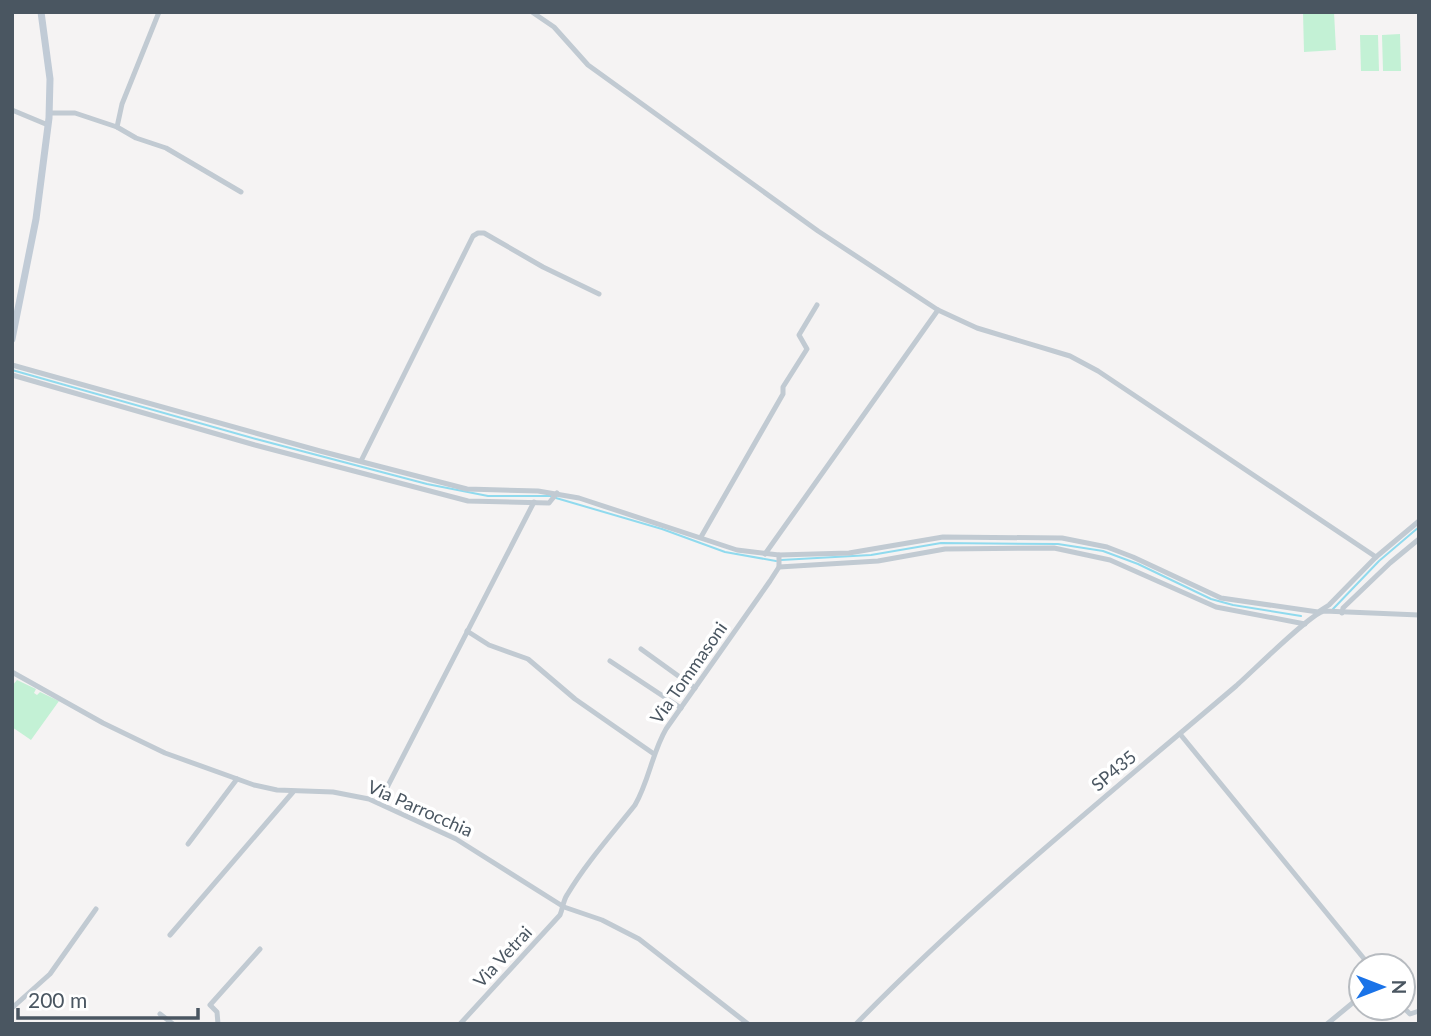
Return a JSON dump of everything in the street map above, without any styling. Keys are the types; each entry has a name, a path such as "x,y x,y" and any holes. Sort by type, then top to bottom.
{"street":[{"path":"12,339 36,219 50,113 50,79 41,12"},
{"path":"117,127 122,104 159,12"},
{"path":"532,12 554,27 588,65 818,231 939,310 977,328 1070,356 1098,371 1377,557"},
{"path":"12,110 48,125"},
{"path":"50,113 75,113 117,127 136,138 166,148 241,192"},
{"path":"361,461 473,236 484,233 543,267 599,294"},
{"path":"701,537 783,394 783,387 807,349 799,335 817,305"},
{"path":"765,554 939,310"},
{"path":"12,365 467,489 555,496 701,537 737,550 765,554 779,561 878,561 945,549 1046,547 1077,551 1110,560 1216,607 1305,624"},
{"path":"12,375 255,445 467,500 549,503 555,496"},
{"path":"379,803 534,502"},
{"name":"SP435","path":"856,1024 951,930 1329,605 1377,557 1419,521"},
{"path":"779,561 870,551 943,537 1062,538 1107,547 1227,599 1318,612 1419,615"},
{"path":"1046,538 1046,547"},
{"path":"1342,613 1343,607 1419,539"},
{"name":"Via Tommasoni","path":"564,907 564,899 577,880 635,805 666,729 779,561"},
{"path":"467,631 489,645 528,659 575,699 654,754"},
{"path":"641,649 695,688"},
{"path":"610,660 681,708"},
{"name":"Via Parrocchia","path":"12,672 139,742 237,779 277,790 349,794 379,803 471,846 564,907 602,920 639,939 748,1024"},
{"path":"1180,734 1359,952"},
{"path":"188,844 237,779"},
{"path":"170,935 293,792"},
{"name":"Via Vetrai","path":"460,1024 535,943 564,907"},
{"path":"12,1008 50,974 96,909"},
{"path":"218,1024 217,1012 210,1005 260,949"},
{"path":"1327,1024 1347,1008"},
{"path":"160,1014 173,1024"}],"green space":[{"path":"1303,12 1334,12 1336,50 1304,52"},
{"path":"1400,34 1401,71 1383,71 1382,35"},
{"path":"1360,35 1378,35 1379,71 1361,71"},
{"path":"17,680 36,689 34,693 37,695 40,692 59,701 31,740 12,727 12,686"}],"waterway":[{"path":"12,370 427,484 488,496 551,496"},
{"path":"556,498 662,529 725,552 776,561"},
{"path":"1333,609 1379,561 1419,527"},
{"path":"781,560 871,555 941,543 1058,544 1103,551 1138,564 1211,599 1301,616"}]}
